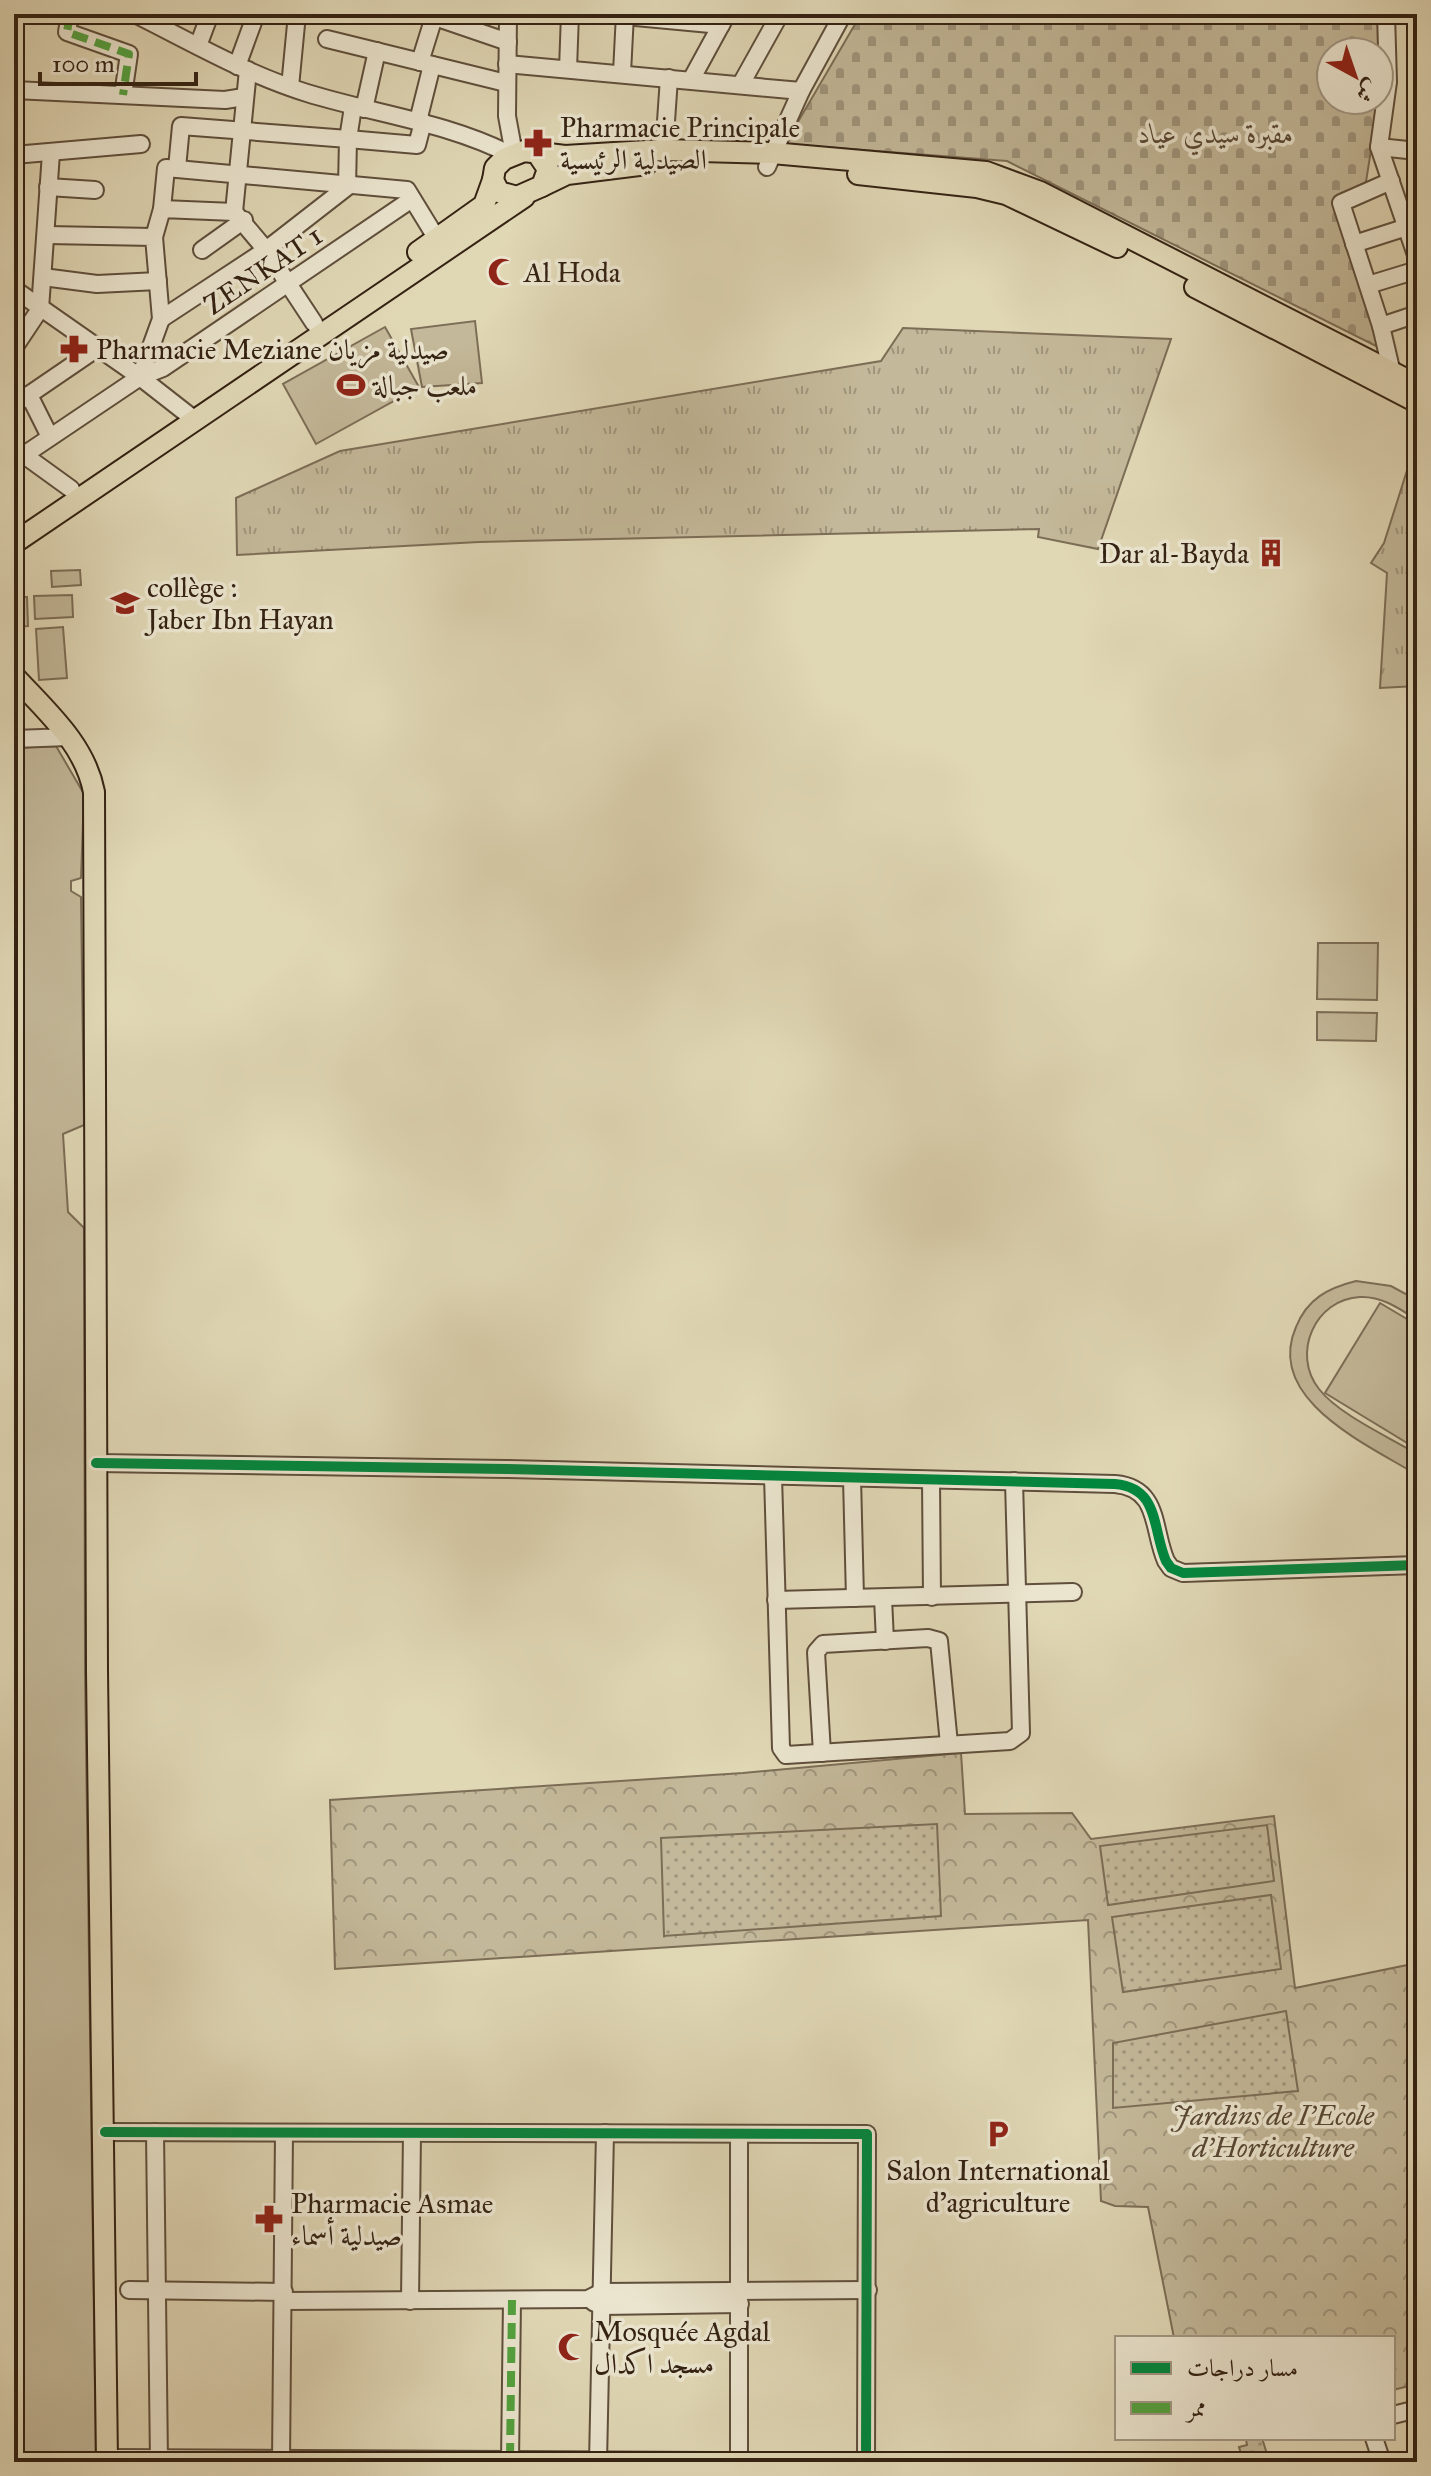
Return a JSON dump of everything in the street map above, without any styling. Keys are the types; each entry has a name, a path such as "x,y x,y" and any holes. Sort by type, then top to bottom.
{"main road":[{"path":"14,543 314,323 484,205 499,163 523,153 581,156 664,150 896,171 1006,194 1087,223 1392,373 1417,396"},
{"path":"493,177 504,195 535,190 548,169 523,153"},
{"path":"14,527 535,190 567,174 660,162 770,160"},
{"path":"1087,223 1417,396"},
{"path":"14,676 69,737 88,768 94,792 96,1463 107,2460"}],"street":[{"path":"70,14 67,32 129,54 123,95"},
{"path":"135,14 243,68 290,87 359,108 469,135 523,153"},
{"path":"198,46 210,14"},
{"path":"256,14 243,68 244,97 237,175 239,216 266,250 314,323"},
{"path":"290,87 297,14"},
{"path":"508,14 507,116 523,153"},
{"path":"568,69 570,14"},
{"path":"741,84 780,14"},
{"path":"770,160 801,91 843,14"},
{"path":"1386,14 1388,82 1379,147 1417,258"},
{"path":"622,73 625,15 724,20 691,80"},
{"path":"177,168 181,126 417,145 426,64 439,16 508,42"},
{"path":"327,39 506,83"},
{"path":"347,187 348,139 377,51"},
{"path":"507,64 801,91"},
{"path":"664,150 669,78"},
{"path":"14,90 225,100 244,97"},
{"path":"469,135 496,133 507,116"},
{"path":"469,135 484,153 493,177"},
{"path":"14,155 141,144"},
{"path":"1379,147 1417,151"},
{"path":"14,348 40,309 51,153"},
{"path":"140,377 161,319 154,237 162,209 166,168 347,187 407,190 437,239"},
{"path":"1391,181 1341,203 1381,326 1392,373"},
{"path":"48,187 95,190"},
{"path":"161,319 266,250 347,187"},
{"name":"ZENKAT 1","path":"19,453 50,437 140,377 163,368 412,199"},
{"path":"1398,201 1417,202 1407,227"},
{"path":"162,209 239,216"},
{"path":"202,250 239,216"},
{"path":"1354,244 1407,227"},
{"path":"47,235 154,237"},
{"path":"1368,285 1417,270"},
{"path":"43,277 97,284 158,281"},
{"path":"14,289 99,347 190,416"},
{"path":"1381,326 1417,314"},
{"path":"14,405 99,347"},
{"path":"29,395 50,437"},
{"path":"19,453 71,489"},
{"path":"14,739 69,737"},
{"path":"96,1463 1014,1481 1132,1487 1149,1502 1166,1561 1171,1568 1183,1573 1417,1565"},
{"path":"773,1476 781,1748 786,1755 1010,1741 1021,1733 1014,1481"},
{"path":"852,1478 855,1598"},
{"path":"931,1480 932,1597"},
{"path":"776,1600 1073,1592"},
{"path":"883,1598 885,1641"},
{"path":"822,1753 816,1652 823,1644 928,1638 942,1646 949,1744"},
{"path":"105,2132 867,2134 866,2461"},
{"path":"155,2132 159,2461"},
{"path":"281,2460 285,2296 284,2133"},
{"path":"410,2301 412,2133"},
{"path":"590,2461 605,2133"},
{"path":"739,2134 739,2461"},
{"path":"129,2290 410,2301 740,2297 868,2290"},
{"path":"510,2461 512,2300"},
{"path":"1395,2414 1417,2409"},
{"path":"1375,2440 1382,2462"},
{"path":"107,2460 907,2462"}],"green space":[{"name":"مقبرة سيدي عياد","path":"861,14 1380,14 1380,36 1315,36 1315,116 1376,116 1365,188 1335,201 1382,349 1007,161 785,144"},
{"path":"475,321 482,383 422,387 411,329"},
{"name":"ملعب جبالة","path":"385,327 419,387 316,444 283,384"},
{"path":"903,328 1171,339 1098,549 1038,537 1039,529 479,542 237,555 236,498 340,451 881,361"},
{"path":"1417,439 1417,686 1380,688 1387,573 1371,563 1384,543"},
{"path":"80,570 81,585 52,587 51,571"},
{"path":"72,595 73,617 35,619 34,596"},
{"path":"14,597 27,597 28,626 14,627"},
{"path":"63,627 67,678 39,680 36,629"},
{"path":"56,746 84,794 81,878 71,881 71,891 81,897 84,1125 63,1134 68,1212 84,1228 85,1671 96,2462 14,2462 14,748"},
{"path":"1318,943 1378,943 1377,1000 1317,999"},
{"path":"1317,1012 1377,1013 1376,1041 1317,1040"},
{"path":"1356,1281 1391,1286 1417,1300 1417,1320 1376,1299 1360,1297 1344,1300 1331,1307 1312,1331 1307,1360 1311,1375 1319,1389 1338,1407 1417,1454 1417,1475 1326,1417 1308,1398 1295,1377 1290,1353 1296,1327 1306,1309 1336,1287"},
{"path":"1380,1303 1417,1325 1417,1449 1325,1393"},
{"name":"Jardins de I'Ecole d'Horticulture","path":"961,1753 965,1814 1072,1813 1091,1839 1274,1816 1295,1988 1417,1963 1417,2384 1395,2390 1395,2336 1174,2336 1148,2207 1115,2206 1101,2201 1088,1920 335,1969 330,1800 743,1773"},
{"path":"937,1824 941,1916 664,1936 661,1838"},
{"path":"1267,1825 1274,1881 1108,1905 1100,1846"},
{"path":"1271,1895 1281,1969 1123,1992 1112,1917"},
{"path":"1286,2011 1298,2091 1113,2108 1113,2043"},
{"path":"1246,2440 1263,2440 1267,2454 1243,2461 1239,2447 1247,2445"}],"marked path":[{"path":"70,14 67,32 129,54 123,95"},
{"path":"510,2459 512,2300"}],"cycle path":[{"path":"96,1463 506,1469 1115,1484 1130,1487 1147,1502 1166,1561 1171,1568 1183,1573 1417,1565"},
{"path":"105,2132 867,2134 866,2462"},
{"path":"107,2458 907,2462"}],"place":[{"name":"Pharmacie Principale الصيدلية الرئيسية","path":"538,143"},
{"name":"Al Hoda","path":"502,272"},
{"name":"Pharmacie Meziane صيدلية مزيان","path":"74,349"},
{"name":"ملعب جبالة","path":"351,385"},
{"name":"Dar al-Bayda","path":"1271,553"},
{"name":"collège : Jaber Ibn Hayan","path":"125,603"},
{"name":"Salon International d'agriculture","path":"998,2134"},
{"name":"Pharmacie Asmae صيدلية أسماء","path":"269,2219"},
{"name":"Mosquée Agdal مسجد اكدال","path":"572,2347"}]}
